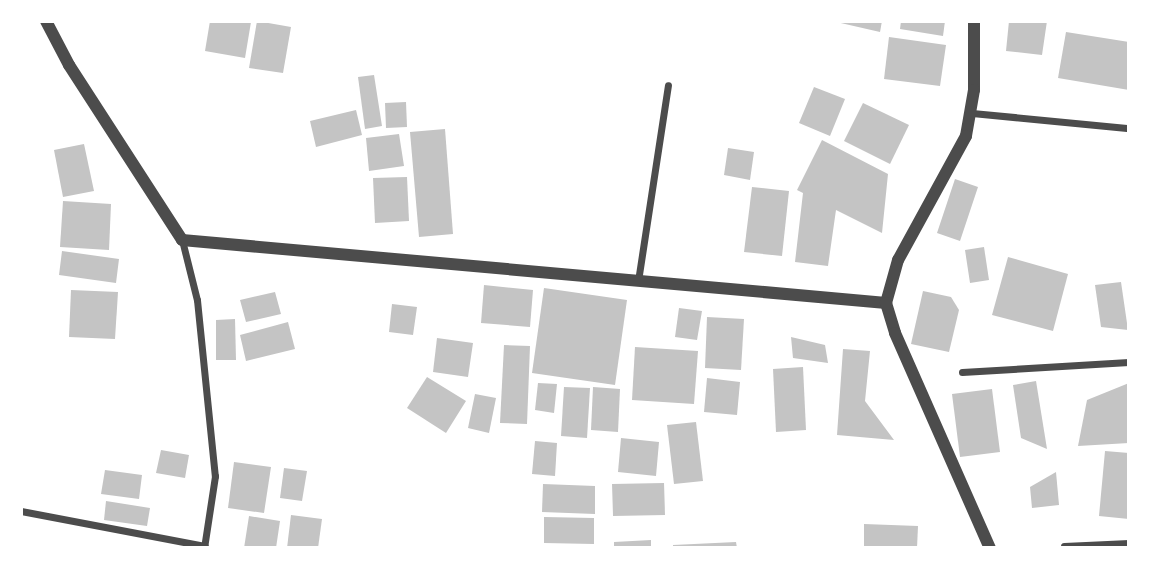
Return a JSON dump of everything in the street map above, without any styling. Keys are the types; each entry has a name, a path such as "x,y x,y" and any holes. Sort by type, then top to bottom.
{"street":[{"path":"21,511 205,547 215,476 209,391 197,300 182,240 69,65 46,21"},
{"path":"974,21 972,113 955,164 898,260 886,303 895,333 990,548"},
{"path":"638,281 668,85"},
{"path":"972,113 1129,128"},
{"path":"182,240 886,303"},
{"path":"962,372 1129,362"},
{"path":"1064,546 1129,543"}],"building":[{"path":"210,21 251,22 245,58 205,51"},
{"path":"257,21 291,27 283,73 249,68"},
{"path":"832,21 882,21 880,32"},
{"path":"901,21 945,21 943,36 900,29"},
{"path":"1009,21 1047,21 1042,55 1006,51"},
{"path":"1066,32 1129,42 1129,90 1058,78"},
{"path":"889,37 946,45 940,86 884,79"},
{"path":"374,75 382,126 365,129 358,77"},
{"path":"814,87 845,99 830,136 799,123"},
{"path":"406,102 407,127 386,128 385,103"},
{"path":"863,103 909,125 890,164 844,141"},
{"path":"356,110 362,135 316,147 310,121"},
{"path":"445,129 453,234 419,237 410,132"},
{"path":"399,134 404,166 369,171 366,138"},
{"path":"822,140 888,174 882,233 836,210 828,266 795,262 803,193 797,190"},
{"path":"84,144 94,191 63,197 54,150"},
{"path":"728,148 754,152 750,180 724,175"},
{"path":"407,177 409,221 375,223 373,178"},
{"path":"955,179 978,187 960,241 937,233"},
{"path":"752,187 789,191 782,256 744,252"},
{"path":"63,201 111,204 109,250 60,247"},
{"path":"984,247 989,280 970,283 965,250"},
{"path":"62,251 119,259 116,283 59,275"},
{"path":"1008,257 1068,274 1053,331 992,315"},
{"path":"1121,282 1128,330 1101,327 1095,285"},
{"path":"484,285 533,290 530,327 481,323"},
{"path":"544,288 627,300 615,385 532,373"},
{"path":"71,290 118,292 115,339 69,337"},
{"path":"923,291 951,297 959,310 949,352 911,344"},
{"path":"275,292 281,314 246,322 240,300"},
{"path":"392,304 417,307 413,335 389,332"},
{"path":"679,308 702,311 697,340 675,337"},
{"path":"707,317 744,319 741,370 705,368"},
{"path":"235,319 236,360 216,360 216,320"},
{"path":"288,322 295,349 246,361 240,335"},
{"path":"791,337 825,345 828,363 793,358"},
{"path":"437,338 473,343 468,377 433,372"},
{"path":"504,345 530,346 527,424 500,423"},
{"path":"635,347 698,351 694,404 632,400"},
{"path":"843,349 870,351 865,401 894,440 837,435"},
{"path":"803,367 806,430 776,432 773,369"},
{"path":"427,377 466,401 446,433 407,408"},
{"path":"707,378 740,382 737,415 704,412"},
{"path":"1036,381 1047,449 1021,438 1013,385"},
{"path":"538,383 557,384 554,413 535,410"},
{"path":"1129,383 1129,443 1078,446 1087,400"},
{"path":"564,387 590,388 587,438 561,436"},
{"path":"593,387 620,389 618,432 591,430"},
{"path":"992,389 1000,452 960,457 952,394"},
{"path":"475,394 496,398 489,433 468,428"},
{"path":"696,422 703,481 674,484 667,425"},
{"path":"621,438 659,442 656,476 618,472"},
{"path":"535,441 557,443 555,476 532,474"},
{"path":"161,450 189,455 185,478 156,473"},
{"path":"1105,451 1129,453 1129,519 1099,516"},
{"path":"234,462 271,467 264,513 228,508"},
{"path":"284,468 307,471 302,501 280,498"},
{"path":"105,470 142,475 139,499 101,494"},
{"path":"1056,472 1059,505 1032,508 1030,487"},
{"path":"664,483 665,515 613,516 612,484"},
{"path":"543,484 595,486 595,514 542,512"},
{"path":"106,501 150,508 147,526 104,520"},
{"path":"291,515 322,519 318,548 287,548"},
{"path":"249,516 280,521 276,548 244,548"},
{"path":"544,517 594,518 594,544 544,543"},
{"path":"864,524 918,526 917,548 864,548"},
{"path":"651,540 651,548 614,548 614,542"},
{"path":"736,542 737,548 673,548 673,545"}]}
